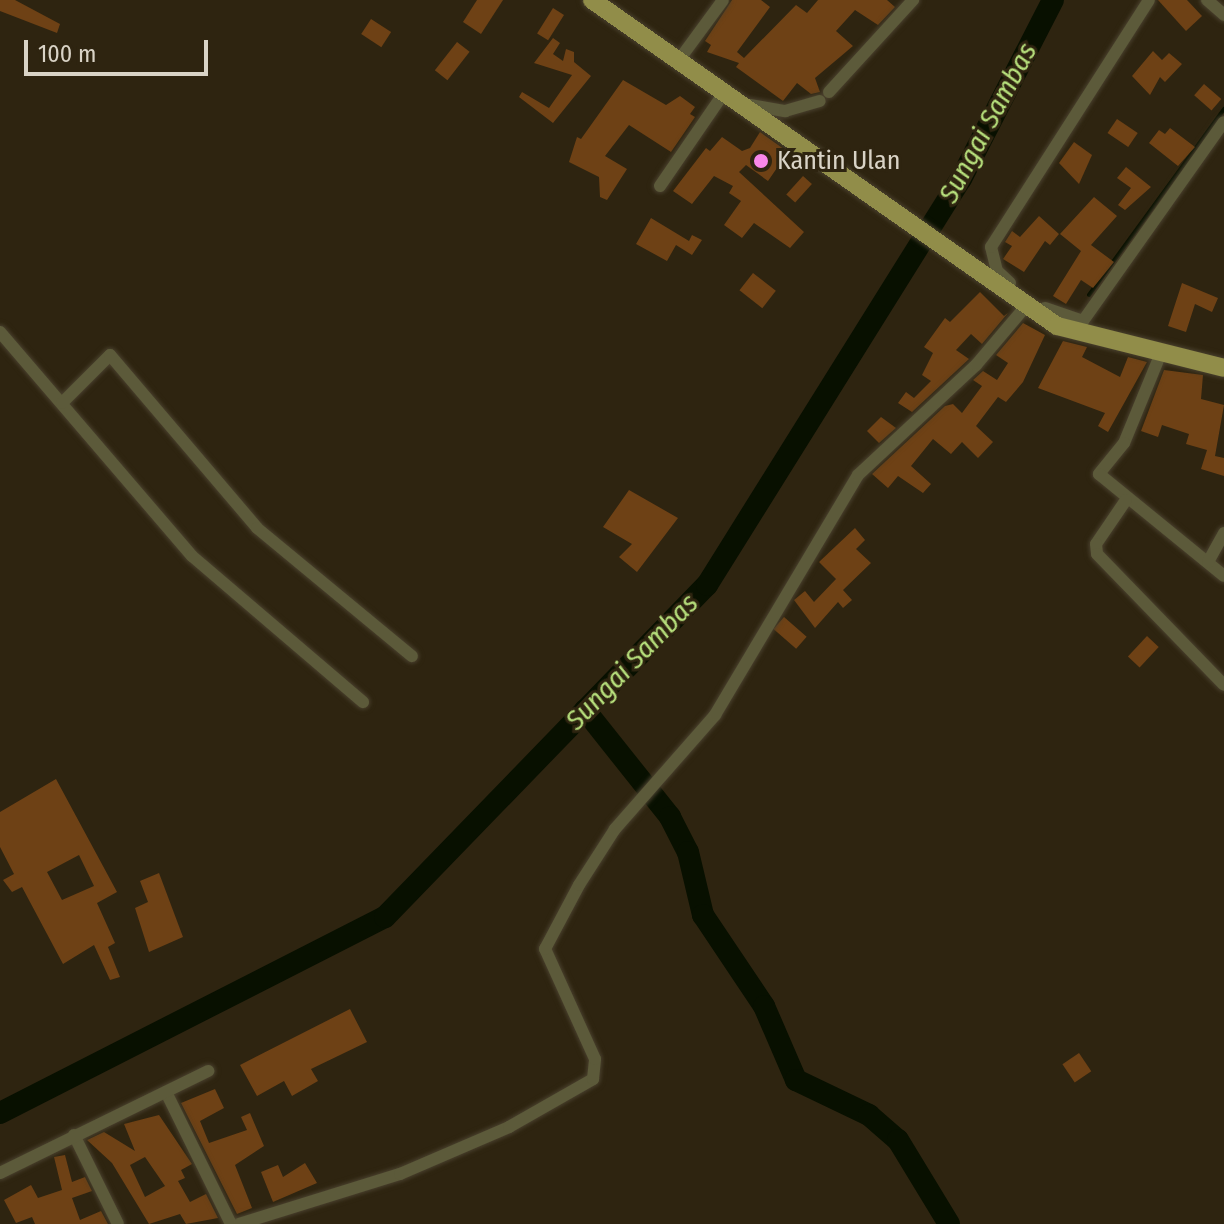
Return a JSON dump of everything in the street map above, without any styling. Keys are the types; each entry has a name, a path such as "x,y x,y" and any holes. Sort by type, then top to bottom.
{"main road":[{"path":"592,0 1026,306 1161,353 1224,368"}],"street":[{"path":"679,60 723,0"},
{"path":"660,186 730,97 785,111 824,96 913,0"},
{"path":"1149,0 991,247 1001,277 1056,315 1079,326 1224,122"},
{"path":"1207,0 1224,15"},
{"path":"239,1224 400,1174 509,1127 593,1079 595,1059 545,949 596,856 743,674 863,468 976,365 1026,306"},
{"path":"0,332 192,556 363,702"},
{"path":"1161,353 1124,443 1099,470 1126,500 1224,576"},
{"path":"62,403 110,355 257,528 412,656"},
{"path":"1126,500 1096,544 1097,554 1224,685"},
{"path":"1208,562 1224,533"},
{"path":"0,1173 208,1071"},
{"path":"166,1092 231,1224"},
{"path":"74,1135 118,1224"}],"building":[{"path":"0,0 15,0 60,24 57,33 0,11"},
{"path":"477,0 503,0 481,34 463,22"},
{"path":"732,0 761,0 770,7 737,52 744,58 796,5 807,13 818,0 887,0 895,7 878,25 855,10 836,31 853,46 815,78 820,92 811,94 797,83 783,101 736,67 739,63 707,52 711,45 705,41"},
{"path":"1158,0 1187,0 1202,16 1186,31"},
{"path":"553,8 564,15 548,40 537,33"},
{"path":"371,19 391,32 381,47 361,34"},
{"path":"553,38 560,43 553,54 563,61 566,49 574,52 574,62 591,76 553,123 519,97 522,92 549,108 572,75 534,63"},
{"path":"457,42 470,52 447,80 435,70"},
{"path":"1153,51 1162,60 1169,53 1182,64 1165,82 1160,77 1150,95 1132,76"},
{"path":"623,80 666,105 680,96 695,107 690,114 695,117 671,152 629,125 605,156 627,169 607,200 600,197 599,177 569,162 577,137 581,139"},
{"path":"1204,84 1221,99 1212,110 1194,95"},
{"path":"1117,119 1138,133 1128,147 1107,133"},
{"path":"1170,128 1195,147 1178,166 1149,143 1159,130 1165,134"},
{"path":"760,132 788,152 768,181 746,165 739,172 804,232 790,248 754,223 742,238 724,225 741,201 729,193 733,186 714,176 692,204 673,191 706,148 710,151 722,137 742,151 750,148"},
{"path":"1074,142 1092,155 1079,184 1059,163"},
{"path":"1126,167 1151,187 1125,210 1118,205 1131,188 1117,178"},
{"path":"803,176 812,184 795,203 786,195"},
{"path":"1094,197 1117,216 1091,245 1114,262 1093,288 1081,280 1066,304 1053,296 1081,251 1060,234"},
{"path":"1039,216 1059,234 1050,245 1045,241 1024,272 1003,259 1012,246 1005,242 1012,231 1020,237"},
{"path":"651,218 689,241 692,235 702,240 692,255 676,245 667,261 636,244"},
{"path":"753,273 776,291 762,308 739,290"},
{"path":"1182,283 1218,298 1212,312 1195,304 1186,332 1168,326"},
{"path":"980,292 1004,316 1008,313 982,344 971,334 956,350 969,359 912,412 898,403 906,392 914,398 931,381 922,375 933,353 924,347 945,318 950,322"},
{"path":"1023,323 1045,335 1023,382 1006,402 998,397 976,426 993,442 978,458 962,442 951,454 933,439 911,466 931,484 923,493 898,476 888,488 872,474 945,406 953,404 962,413 982,386 973,380 983,371 997,380 1008,363 996,355"},
{"path":"1063,341 1087,347 1082,357 1120,377 1128,357 1147,362 1108,432 1098,426 1105,413 1038,388"},
{"path":"1164,370 1203,375 1201,399 1224,405 1215,456 1224,458 1224,476 1201,469 1207,450 1186,444 1189,434 1162,425 1158,437 1141,431"},
{"path":"881,417 896,428 879,443 867,431"},
{"path":"629,490 678,518 637,572 619,557 632,544 603,527"},
{"path":"855,528 865,540 856,549 871,563 843,590 852,600 843,608 838,602 815,628 794,600 805,591 814,602 836,579 819,562"},
{"path":"784,617 807,637 796,649 774,629"},
{"path":"1147,636 1159,647 1140,667 1128,656"},
{"path":"56,779 117,892 97,903 115,943 108,947 120,977 110,980 94,945 63,964 22,887 12,892 3,880 14,874 0,847 0,812","holes":["79,855 94,886 62,900 47,872"]},
{"path":"159,873 183,937 149,952 135,908 148,902 140,881"},
{"path":"350,1009 367,1042 311,1069 318,1081 292,1096 284,1081 257,1096 240,1065"},
{"path":"1079,1053 1091,1071 1075,1082 1062,1064"},
{"path":"215,1089 224,1108 200,1121 209,1143 247,1130 241,1117 250,1113 264,1146 235,1165 252,1208 237,1214 181,1103"},
{"path":"159,1115 192,1164 181,1170 185,1178 178,1181 190,1202 206,1194 218,1218 186,1224 180,1214 149,1224 112,1163 87,1140 104,1132 135,1151 124,1124","holes":["145,1157 165,1186 145,1197 130,1165"]},
{"path":"65,1155 72,1182 85,1177 92,1191 72,1198 80,1220 101,1211 108,1224 35,1224 32,1217 16,1223 4,1200 31,1185 38,1198 62,1190 54,1157"},
{"path":"305,1163 317,1183 273,1202 261,1172 278,1165 283,1177"}],"waterway":[{"name":"Sungai Sambas","path":"0,1113 385,917 707,585 961,179 1053,0"},
{"path":"1089,295 1224,109"},
{"path":"585,710 670,817 688,852 703,915 764,1006 796,1080 869,1115 898,1140 949,1224"}],"place":[{"name":"Kantin Ulan","path":"761,161"}]}
